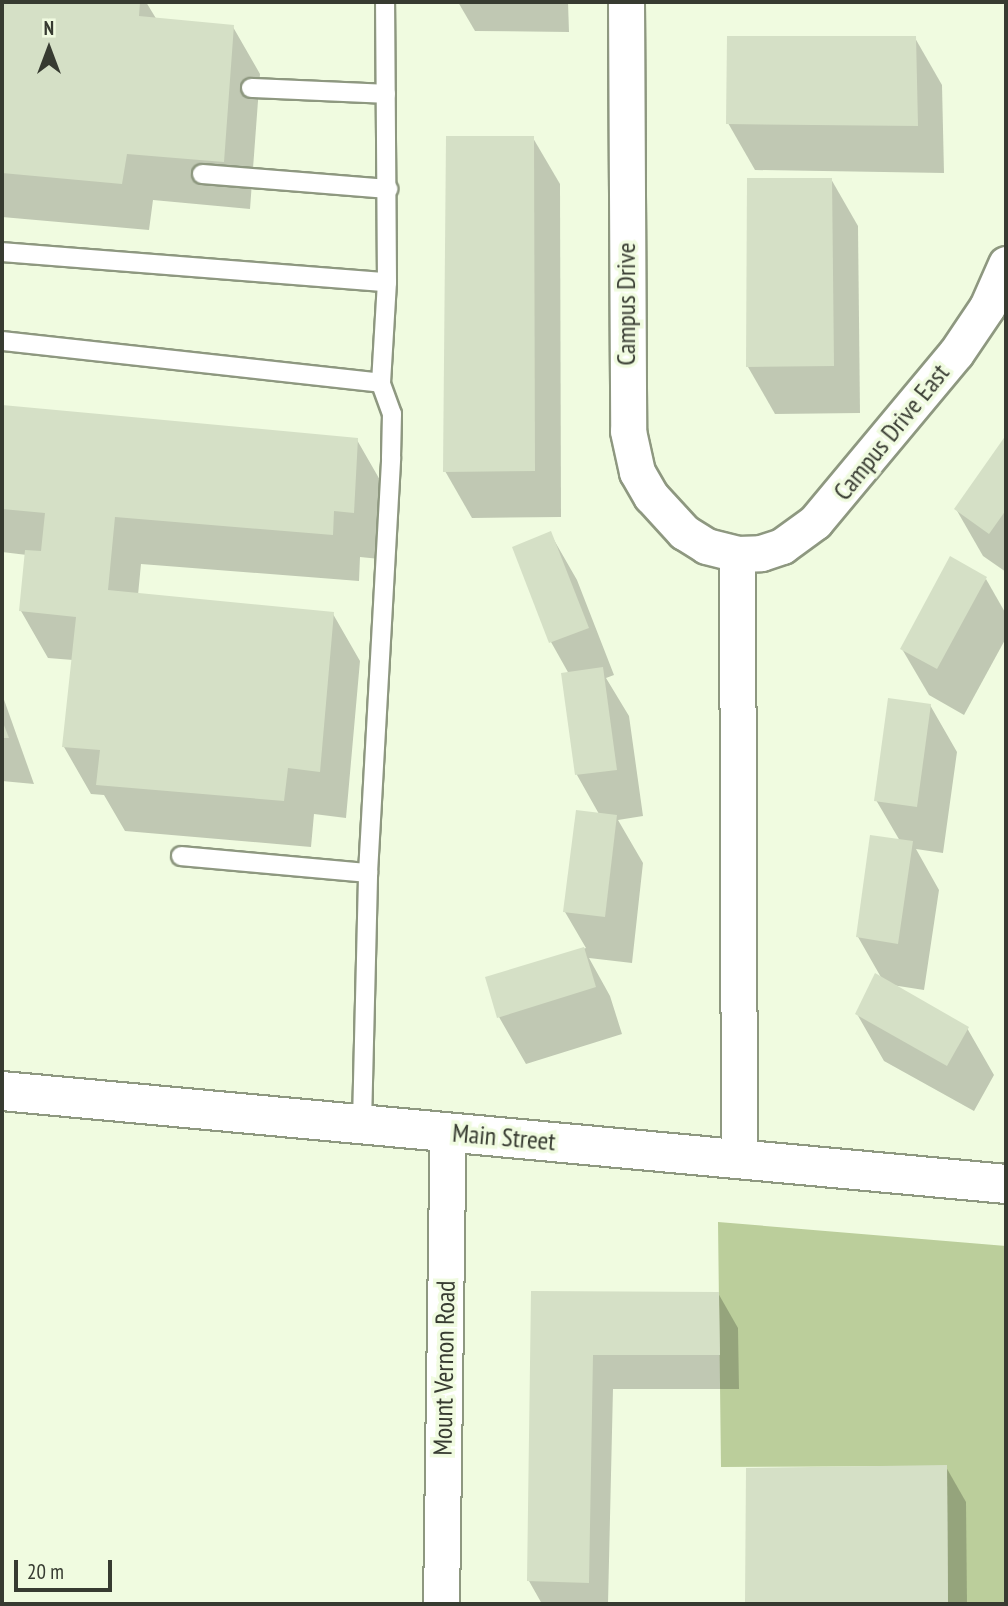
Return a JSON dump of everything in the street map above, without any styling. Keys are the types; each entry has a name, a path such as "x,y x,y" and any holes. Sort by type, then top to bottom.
{"main road":[{"name":"Main Street","path":"2,1091 1006,1184"}],"street":[{"name":"Campus Drive","path":"626,2 628,431 637,472 651,496 684,531 706,545 737,554"},
{"name":"Campus Drive East","path":"737,554 782,545 824,513 956,353 986,307 1006,264"},
{"path":"737,554 739,1158"},
{"name":"Mount Vernon Road","path":"441,1604 448,1132"}],"lane":[{"path":"362,1123 368,873 392,414 381,383 387,282 388,189 385,2"},
{"path":"251,88 386,94"},
{"path":"202,174 388,189"},
{"path":"2,252 387,282"},
{"path":"2,341 381,383"},
{"path":"181,856 368,873"}],"green space":[{"path":"718,1222 1006,1246 1006,1604 948,1604 947,1466 721,1467"}],"building":[{"path":"2,2 140,2 139,16 234,25 224,162 127,154 122,184 2,173"},
{"path":"727,36 916,36 918,126 726,124"},
{"path":"446,136 534,136 535,471 443,472"},
{"path":"747,178 832,178 834,366 746,367"},
{"path":"2,405 358,438 354,513 334,511 333,535 115,517 108,590 334,612 320,772 288,768 284,801 96,785 100,750 62,747 76,617 19,611 25,550 41,551 45,513 2,509"},
{"path":"1006,435 1006,510 989,534 954,509"},
{"path":"551,531 589,628 549,643 512,547"},
{"path":"950,556 987,577 937,669 900,649"},
{"path":"603,667 617,770 575,775 561,673"},
{"path":"888,698 931,704 917,807 874,801"},
{"path":"2,720 9,738 2,738"},
{"path":"576,810 617,815 605,917 563,912"},
{"path":"870,835 913,841 898,944 856,937"},
{"path":"584,947 596,987 497,1018 485,977"},
{"path":"875,973 969,1027 947,1066 855,1014"},
{"path":"531,1291 719,1292 720,1355 593,1355 589,1583 527,1581"},
{"path":"947,1465 948,1604 745,1604 746,1468"}]}
